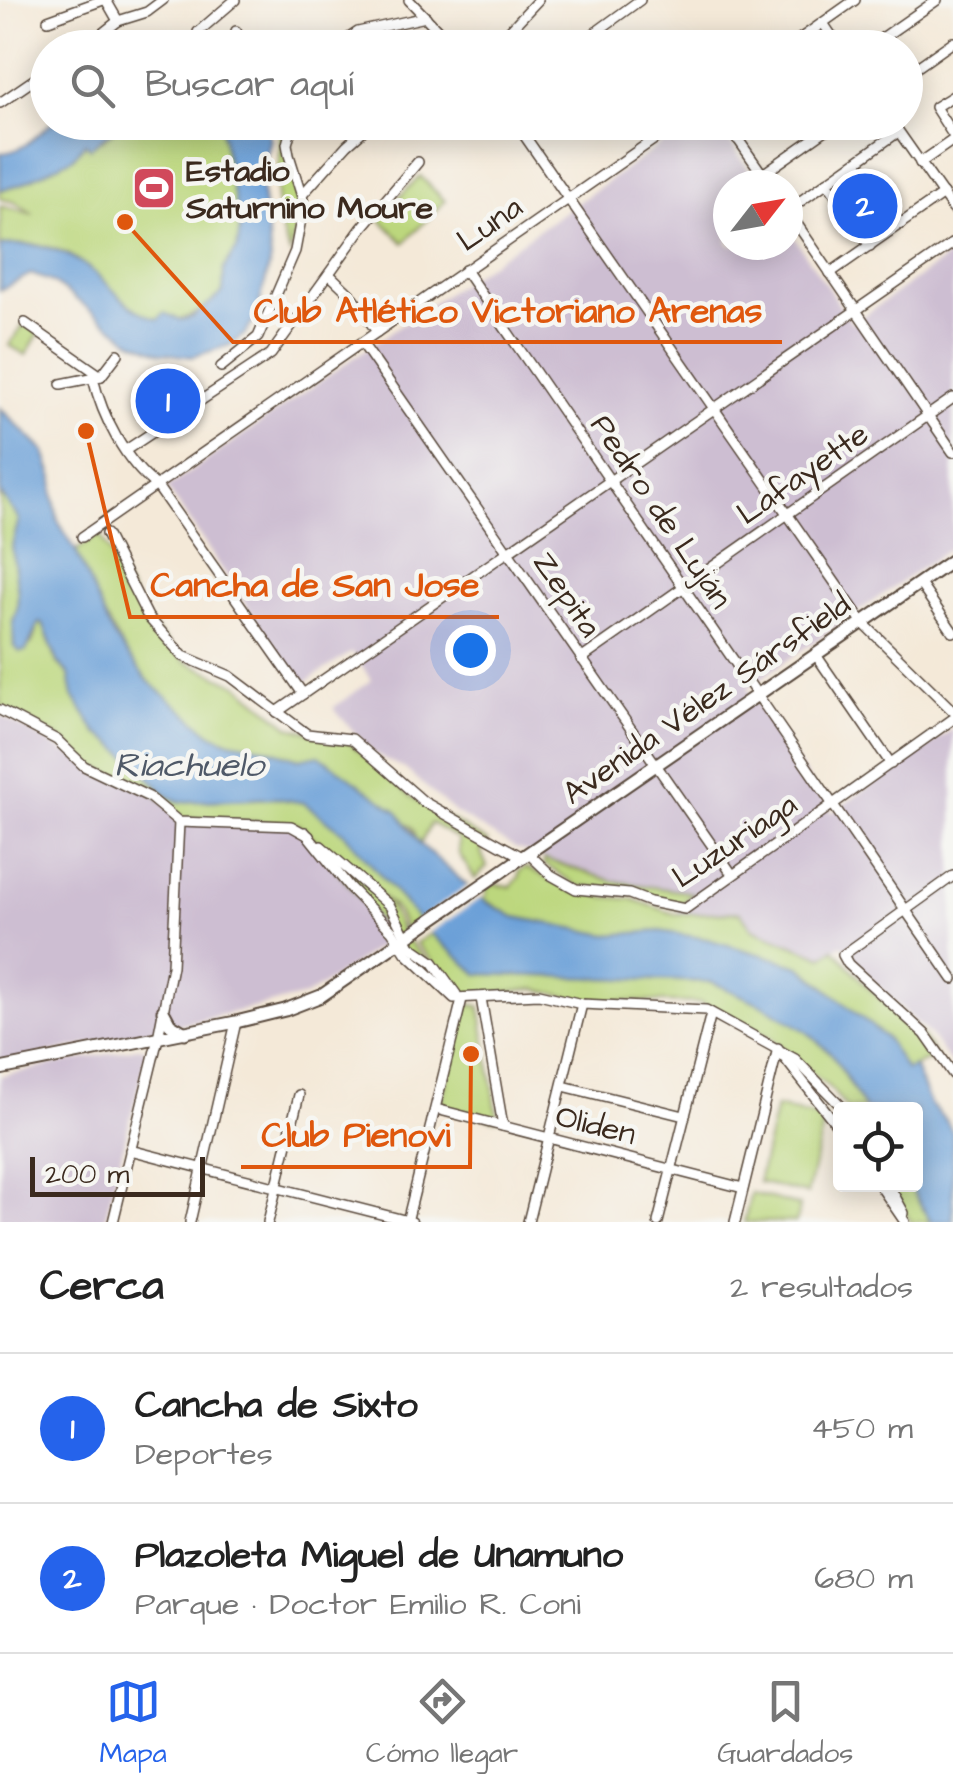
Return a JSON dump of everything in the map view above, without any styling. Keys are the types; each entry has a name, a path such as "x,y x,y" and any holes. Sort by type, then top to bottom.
{"main road":[{"name":"Avenida Vélez Sársfield","path":"0,1069 236,1022 321,996 953,560"},
{"path":"164,1011 170,1024 184,1033"}],"street":[{"path":"48,20 104,0 118,21"},
{"path":"107,30 118,21 147,12 163,0"},
{"path":"200,30 234,0"},
{"path":"409,0 437,30"},
{"path":"509,30 538,0"},
{"path":"599,30 640,0"},
{"path":"813,30 855,0"},
{"path":"894,30 937,0"},
{"path":"368,30 426,18"},
{"path":"823,23 828,30"},
{"path":"923,63 953,42"},
{"path":"0,103 30,82"},
{"path":"920,162 953,137 935,108 953,96"},
{"path":"221,367 258,336 295,251 304,203 289,155 289,140"},
{"path":"302,195 352,140"},
{"path":"527,140 862,623 953,711"},
{"name":"Luna","path":"82,537 654,140"},
{"path":"738,140 759,170"},
{"path":"768,170 811,140"},
{"path":"803,200 881,140"},
{"path":"904,140 953,209"},
{"path":"126,450 271,354 361,229 418,162"},
{"path":"857,162 900,224"},
{"path":"827,182 870,246"},
{"path":"830,273 942,194"},
{"path":"803,233 953,452"},
{"path":"277,712 953,244"},
{"name":"Pedro de Luján","path":"465,270 953,979"},
{"path":"328,274 354,298 377,332"},
{"path":"26,323 97,377 114,432 157,486 303,694"},
{"name":"Zepita","path":"362,343 732,874"},
{"path":"61,384 97,377 118,354"},
{"name":"Lafayette","path":"581,658 953,398"},
{"name":"Luzuriaga","path":"106,534 160,633 183,656 230,676 306,734 352,739 424,802 526,856 576,889 629,894 686,909 953,719"},
{"path":"920,584 953,632"},
{"path":"816,655 891,764"},
{"path":"0,710 57,740 84,766 149,797 179,822 291,826 305,832 385,902 396,916 403,942"},
{"path":"113,1222 172,966 179,822"},
{"path":"305,832 365,904 462,998 539,994 582,1004 694,1008 712,1013 795,1059 837,1102"},
{"path":"953,876 843,955 848,964 925,1034 953,1074"},
{"path":"365,904 373,900 376,892"},
{"path":"374,912 377,904 385,902"},
{"path":"130,1150 409,1222 462,998"},
{"path":"481,998 503,1126"},
{"path":"528,1222 582,1004"},
{"path":"658,1222 712,1013"},
{"path":"190,1222 236,1022"},
{"path":"778,1048 833,1120"},
{"path":"735,1222 778,1048"},
{"path":"562,1086 684,1116"},
{"path":"268,1222 299,1094"},
{"name":"Oliden","path":"436,1109 743,1188"},
{"path":"885,1192 907,1222"},
{"path":"892,1192 907,1222"}],"shaded area":[{"path":"668,140 729,140 749,170 713,170 713,260 803,260 803,250 852,324 953,253 953,546 747,688 832,813 953,729 953,1066 929,1034 878,986 842,944 823,957 752,929 740,912 680,915 677,908 693,893 613,881 515,848 456,813 405,769 373,753 333,708 371,680 352,652 301,685 167,488"},
{"path":"0,715 152,794 183,821 292,824 405,929 306,996 0,1064"},
{"path":"142,1047 147,1052 104,1222 0,1222 0,1076"}],"green space":[{"path":"223,140 241,228 238,249 224,268 223,292 212,303 174,320 147,316 60,250 35,244 0,246 0,206 34,214 0,199 0,190 21,184 74,157 85,143"},
{"path":"279,140 287,140 301,199 290,253 278,208"},
{"path":"857,166 896,223 870,241 831,184"},
{"path":"420,176 445,201 404,243 379,218"},
{"path":"25,323 39,333 26,355 9,345"},
{"path":"181,382 190,397 154,420 145,405"},
{"path":"0,493 19,519 12,546 18,593 14,647 20,652 32,643 39,623 43,624 57,662 69,674 73,696 97,733 179,802 276,797 319,811 350,838 421,918 405,929 395,908 298,824 182,818 153,793 82,760 62,740 0,705"},
{"path":"99,533 146,620 185,661 238,685 290,727 348,741 410,796 488,842 481,852 487,867 475,879 459,854 458,839 431,823 420,845 412,827 328,774 289,755 218,737 159,692 116,638 76,551"},
{"path":"305,832 390,906 403,935 454,992 406,953"},
{"path":"544,859 613,881 694,893 677,908 629,890 578,886 544,864"},
{"path":"526,867 572,891 632,899 675,914 740,912 752,929 823,957 834,949 870,989 922,1036 938,1060 924,1061 906,1071 887,1039 800,966 707,939 660,931 608,935 515,917 481,898 494,884 511,887 519,871"},
{"path":"431,933 479,974 712,982 765,1006 806,1031 832,1054 861,1102 841,1102 770,1037 701,1003 583,1000 535,989 467,995 459,992 416,943"},
{"path":"467,1004 480,1006 498,1119 495,1120 444,1107 441,1102"},
{"path":"776,1107 825,1119 807,1194 758,1182"},
{"path":"894,1192 913,1192 931,1222 911,1222"},
{"path":"751,1193 800,1206 796,1222 744,1222"}],"water":[{"path":"30,140 100,140 90,148 85,143 74,157 21,184 0,190 0,153"},
{"path":"223,140 271,140 260,177 271,259 256,318 245,334 230,345 192,357 161,353 130,340 53,282 31,274 0,290 0,246 30,245 70,256 130,305 150,316 158,319 164,313 181,320 193,317 223,292 224,268 237,249 240,228"},
{"name":"Riachuelo","path":"0,408 45,452 54,478 58,521 76,551 113,636 149,682 210,733 224,740 299,759 319,755 398,812 420,844 486,902 515,917 608,935 660,931 707,939 800,966 887,1039 906,1070 914,1066 930,1104 953,1133 953,1222 931,1222 913,1192 923,1192 923,1102 861,1102 832,1054 806,1031 765,1006 712,982 478,974 431,934 345,834 304,803 275,798 180,802 169,797 113,743 97,733 73,696 69,674 58,662 43,624 39,623 26,651 14,647 18,593 12,546 19,519 0,493"}],"pier":[{"path":"472,883 486,895 426,935 417,921"}],"place":[{"name":"Estadio Saturnino Moure","path":"154,188"},
{"name":"Plazoleta Miguel de Unamuno","path":"865,206"},
{"name":"Club Atlético Victoriano Arenas","path":"125,222"},
{"name":"Cancha de Sixto","path":"168,401"},
{"name":"Cancha de San Jose","path":"86,431"},
{"name":"Club Pienovi","path":"471,1054"}]}
